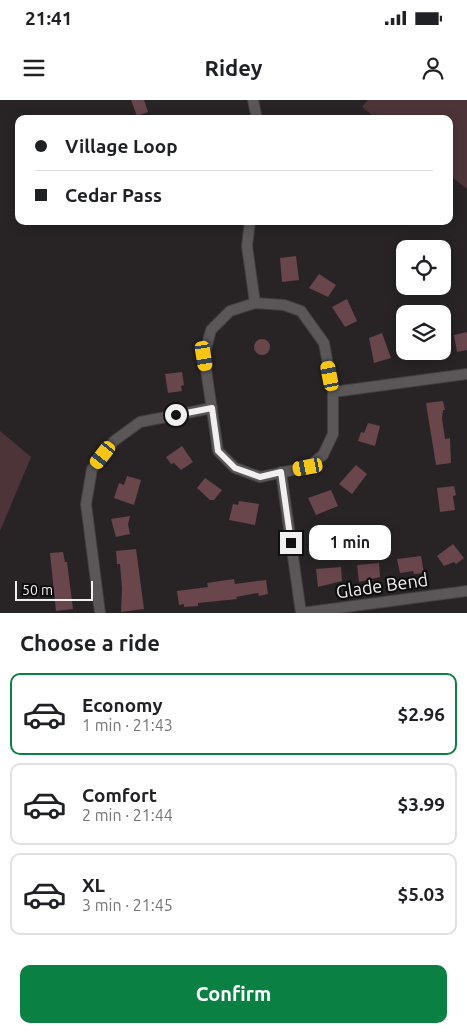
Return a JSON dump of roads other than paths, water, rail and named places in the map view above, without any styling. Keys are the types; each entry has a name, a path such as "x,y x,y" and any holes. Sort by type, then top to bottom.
{"street":[{"path":"253,100 256,115"},
{"path":"250,225 247,246 255,303"},
{"path":"255,303 284,305 301,312 324,343 333,392 334,434 323,455 308,467 260,477 235,468 218,451 204,356 211,330 230,311 255,303"},
{"path":"333,392 467,374"},
{"path":"100,613 86,504 92,469 114,441 140,422 212,408"},
{"path":"281,472 301,613"},
{"name":"Glade Bend","path":"301,613 467,591"}]}
